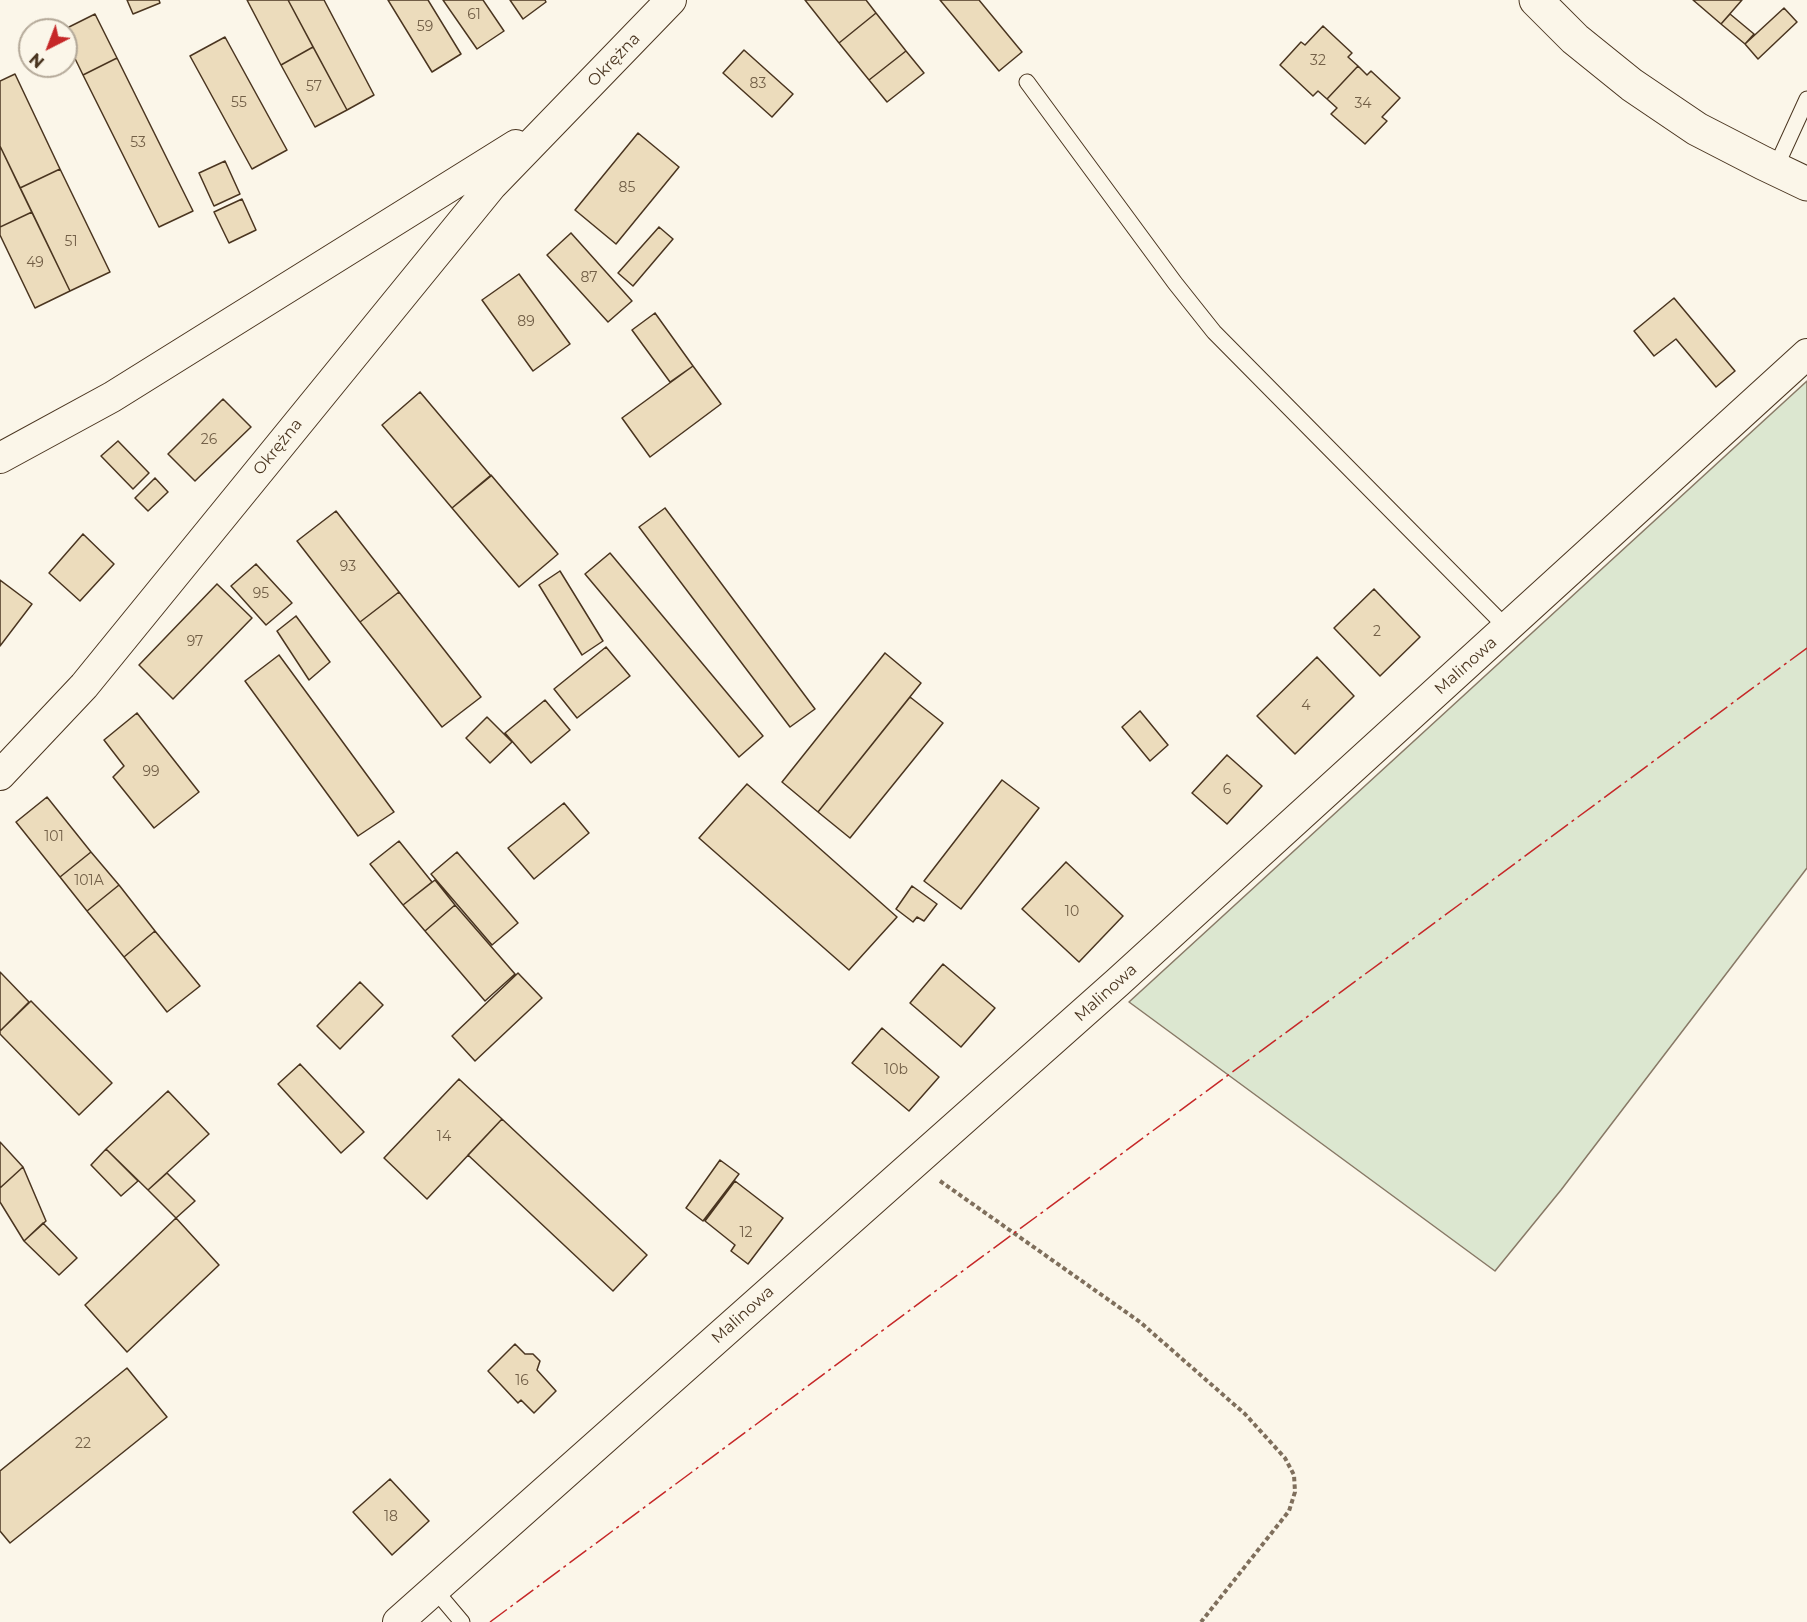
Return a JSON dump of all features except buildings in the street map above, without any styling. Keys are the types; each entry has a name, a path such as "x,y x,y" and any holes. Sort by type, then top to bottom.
{"street":[{"name":"Okrężna","path":"0,775 84,686 484,195 671,0"},
{"path":"1536,0 1575,39 1632,85 1697,129 1807,184"},
{"name":"Okrężna","path":"0,458 112,397 556,119"},
{"name":"Malinowa","path":"398,1622 1118,982 1807,354"}],"lane":[{"path":"1027,82 1168,274 1214,332 1507,628"},
{"path":"1775,169 1807,99"},
{"path":"435,1590 462,1622"}],"path":[{"path":"914,1163 1140,1322 1245,1414 1286,1458 1294,1475 1295,1492 1288,1511 1201,1622"}],"green space":[{"path":"1807,381 1807,868 1561,1190 1495,1271 1129,1002"}],"power":[{"path":"490,1622 1807,648"}]}
